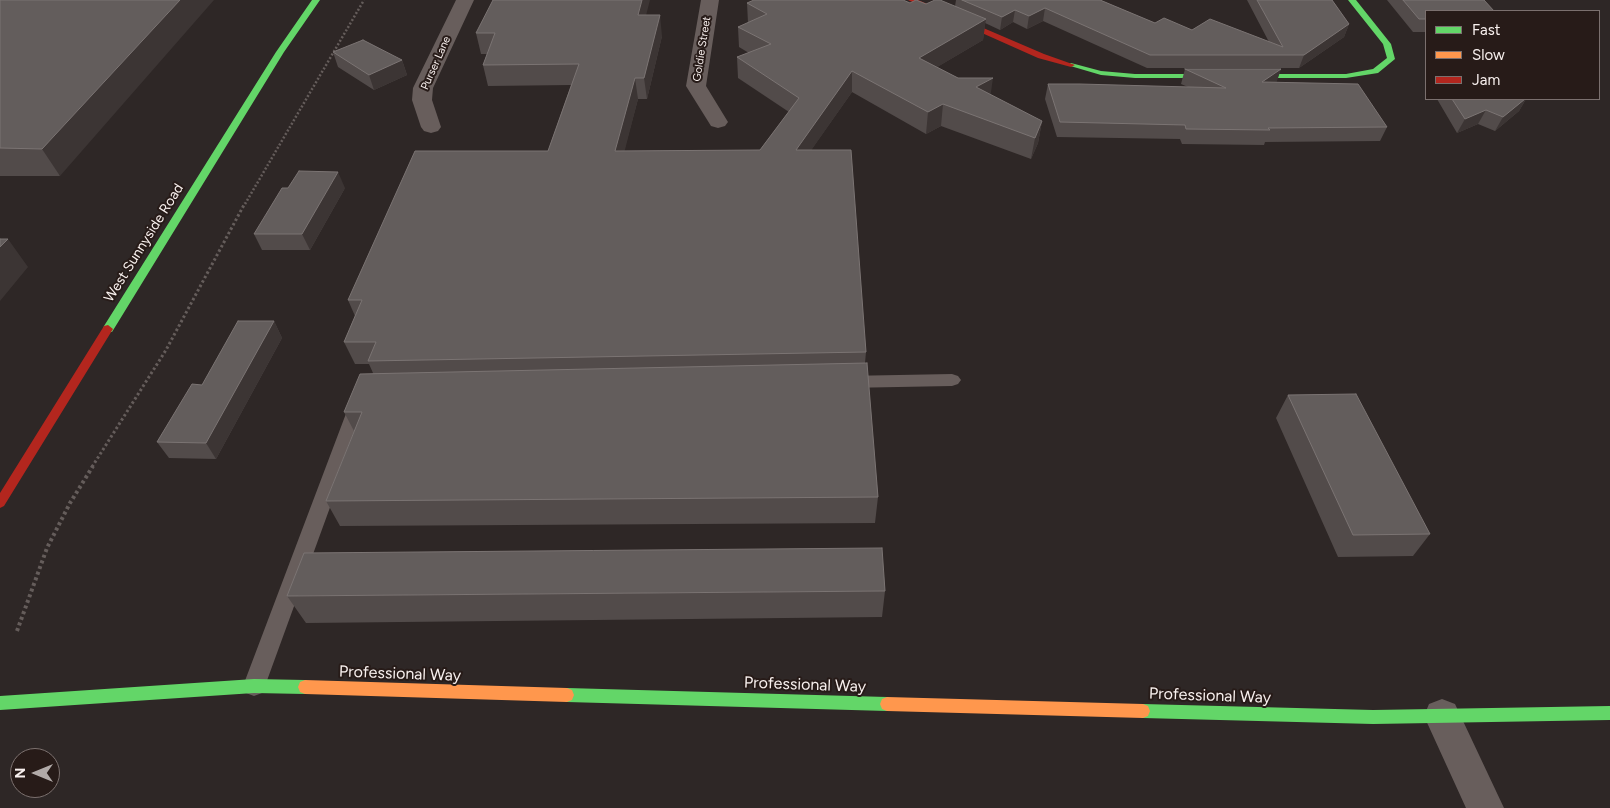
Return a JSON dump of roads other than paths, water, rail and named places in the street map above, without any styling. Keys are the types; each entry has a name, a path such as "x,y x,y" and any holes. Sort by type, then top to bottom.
{"street":[{"name":"West Sunnyside Road","path":"0,503 280,52 316,0"},
{"name":"Purser Lane","path":"432,127 422,100 423,88 465,0"},
{"name":"Goldie Street","path":"710,0 696,86 718,122"},
{"path":"925,2 1041,56 1101,73 1136,76 1346,76 1375,71 1391,59 1387,44 1352,0"},
{"name":"Professional Way","path":"0,703 254,686 1343,716 1610,713"},
{"path":"1442,716 1486,808"}],"lane":[{"path":"832,383 952,380"},
{"path":"254,686 364,392 374,391"}]}
